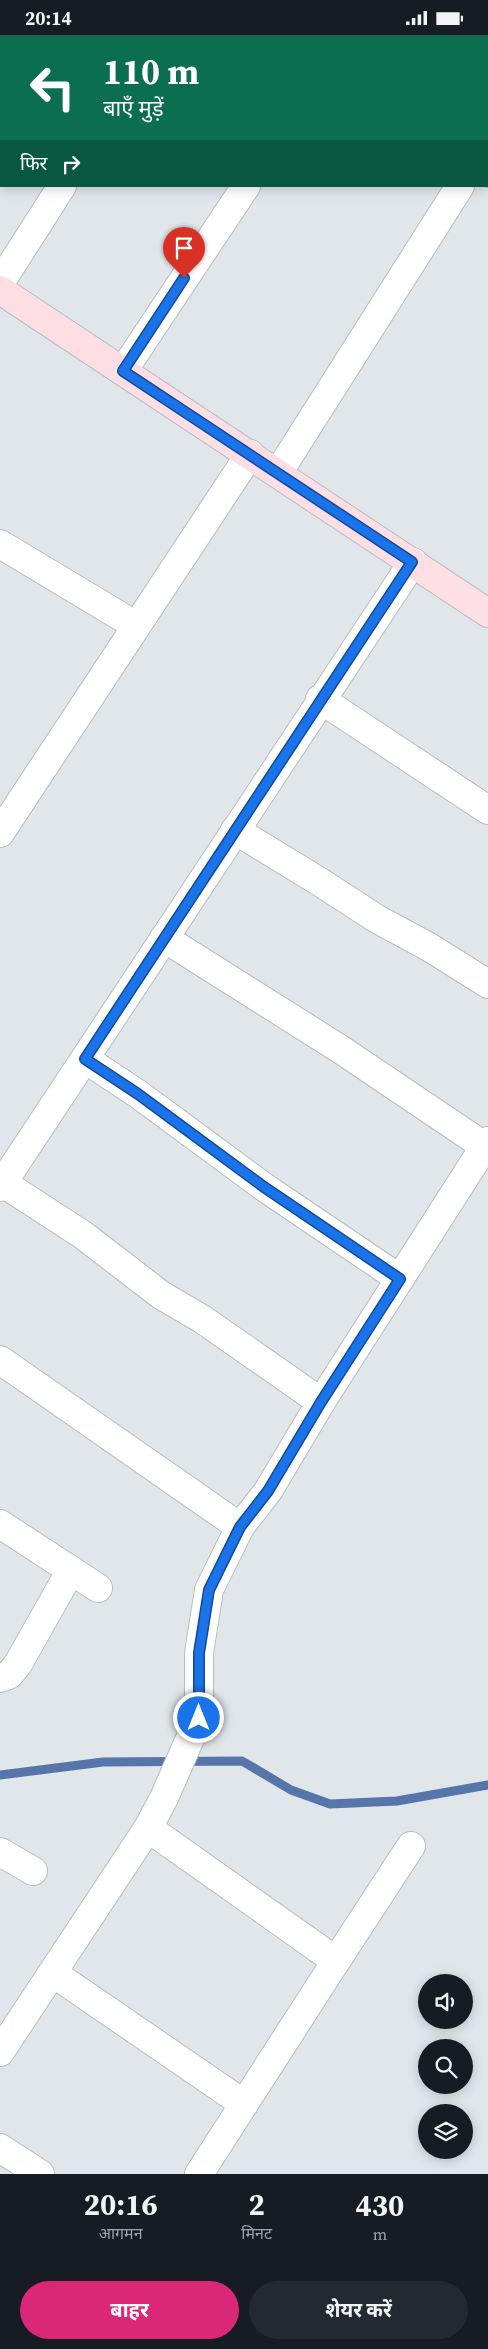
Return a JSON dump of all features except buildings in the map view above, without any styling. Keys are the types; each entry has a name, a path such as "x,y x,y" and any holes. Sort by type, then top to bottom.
{"street":[{"path":"0,283 61,187"},
{"path":"123,371 245,187"},
{"path":"278,473 459,187"},
{"path":"0,290 488,613"},
{"path":"0,833 250,454"},
{"path":"0,544 136,625"},
{"path":"321,1402 202,1319 161,1295 68,1225 1,1185 412,562"},
{"path":"320,699 488,810"},
{"path":"235,831 377,919 429,947 488,984"},
{"path":"1,2047 53,1973 148,1828 178,1767 199,1718 199,1653 209,1590 240,1527 268,1491 321,1402 486,1144 164,938"},
{"path":"85,1059 138,1094 264,1187 400,1279"},
{"path":"0,1359 240,1527"},
{"path":"0,1524 98,1587"},
{"path":"0,1678 9,1675 18,1664 71,1569"},
{"path":"148,1828 336,1961"},
{"path":"198,2174 411,1845"},
{"path":"0,1852 32,1871"},
{"path":"53,1973 244,2104"},
{"path":"0,2148 40,2174"}],"waterway":[{"path":"0,1775 103,1762 242,1761 291,1790 330,1804 397,1801 488,1785"}],"route":[{"path":"184,278 123,371 412,562 320,699 85,1059 138,1094 264,1187 400,1279 321,1402 268,1491 240,1527 209,1590 199,1653 199,1718"}]}
